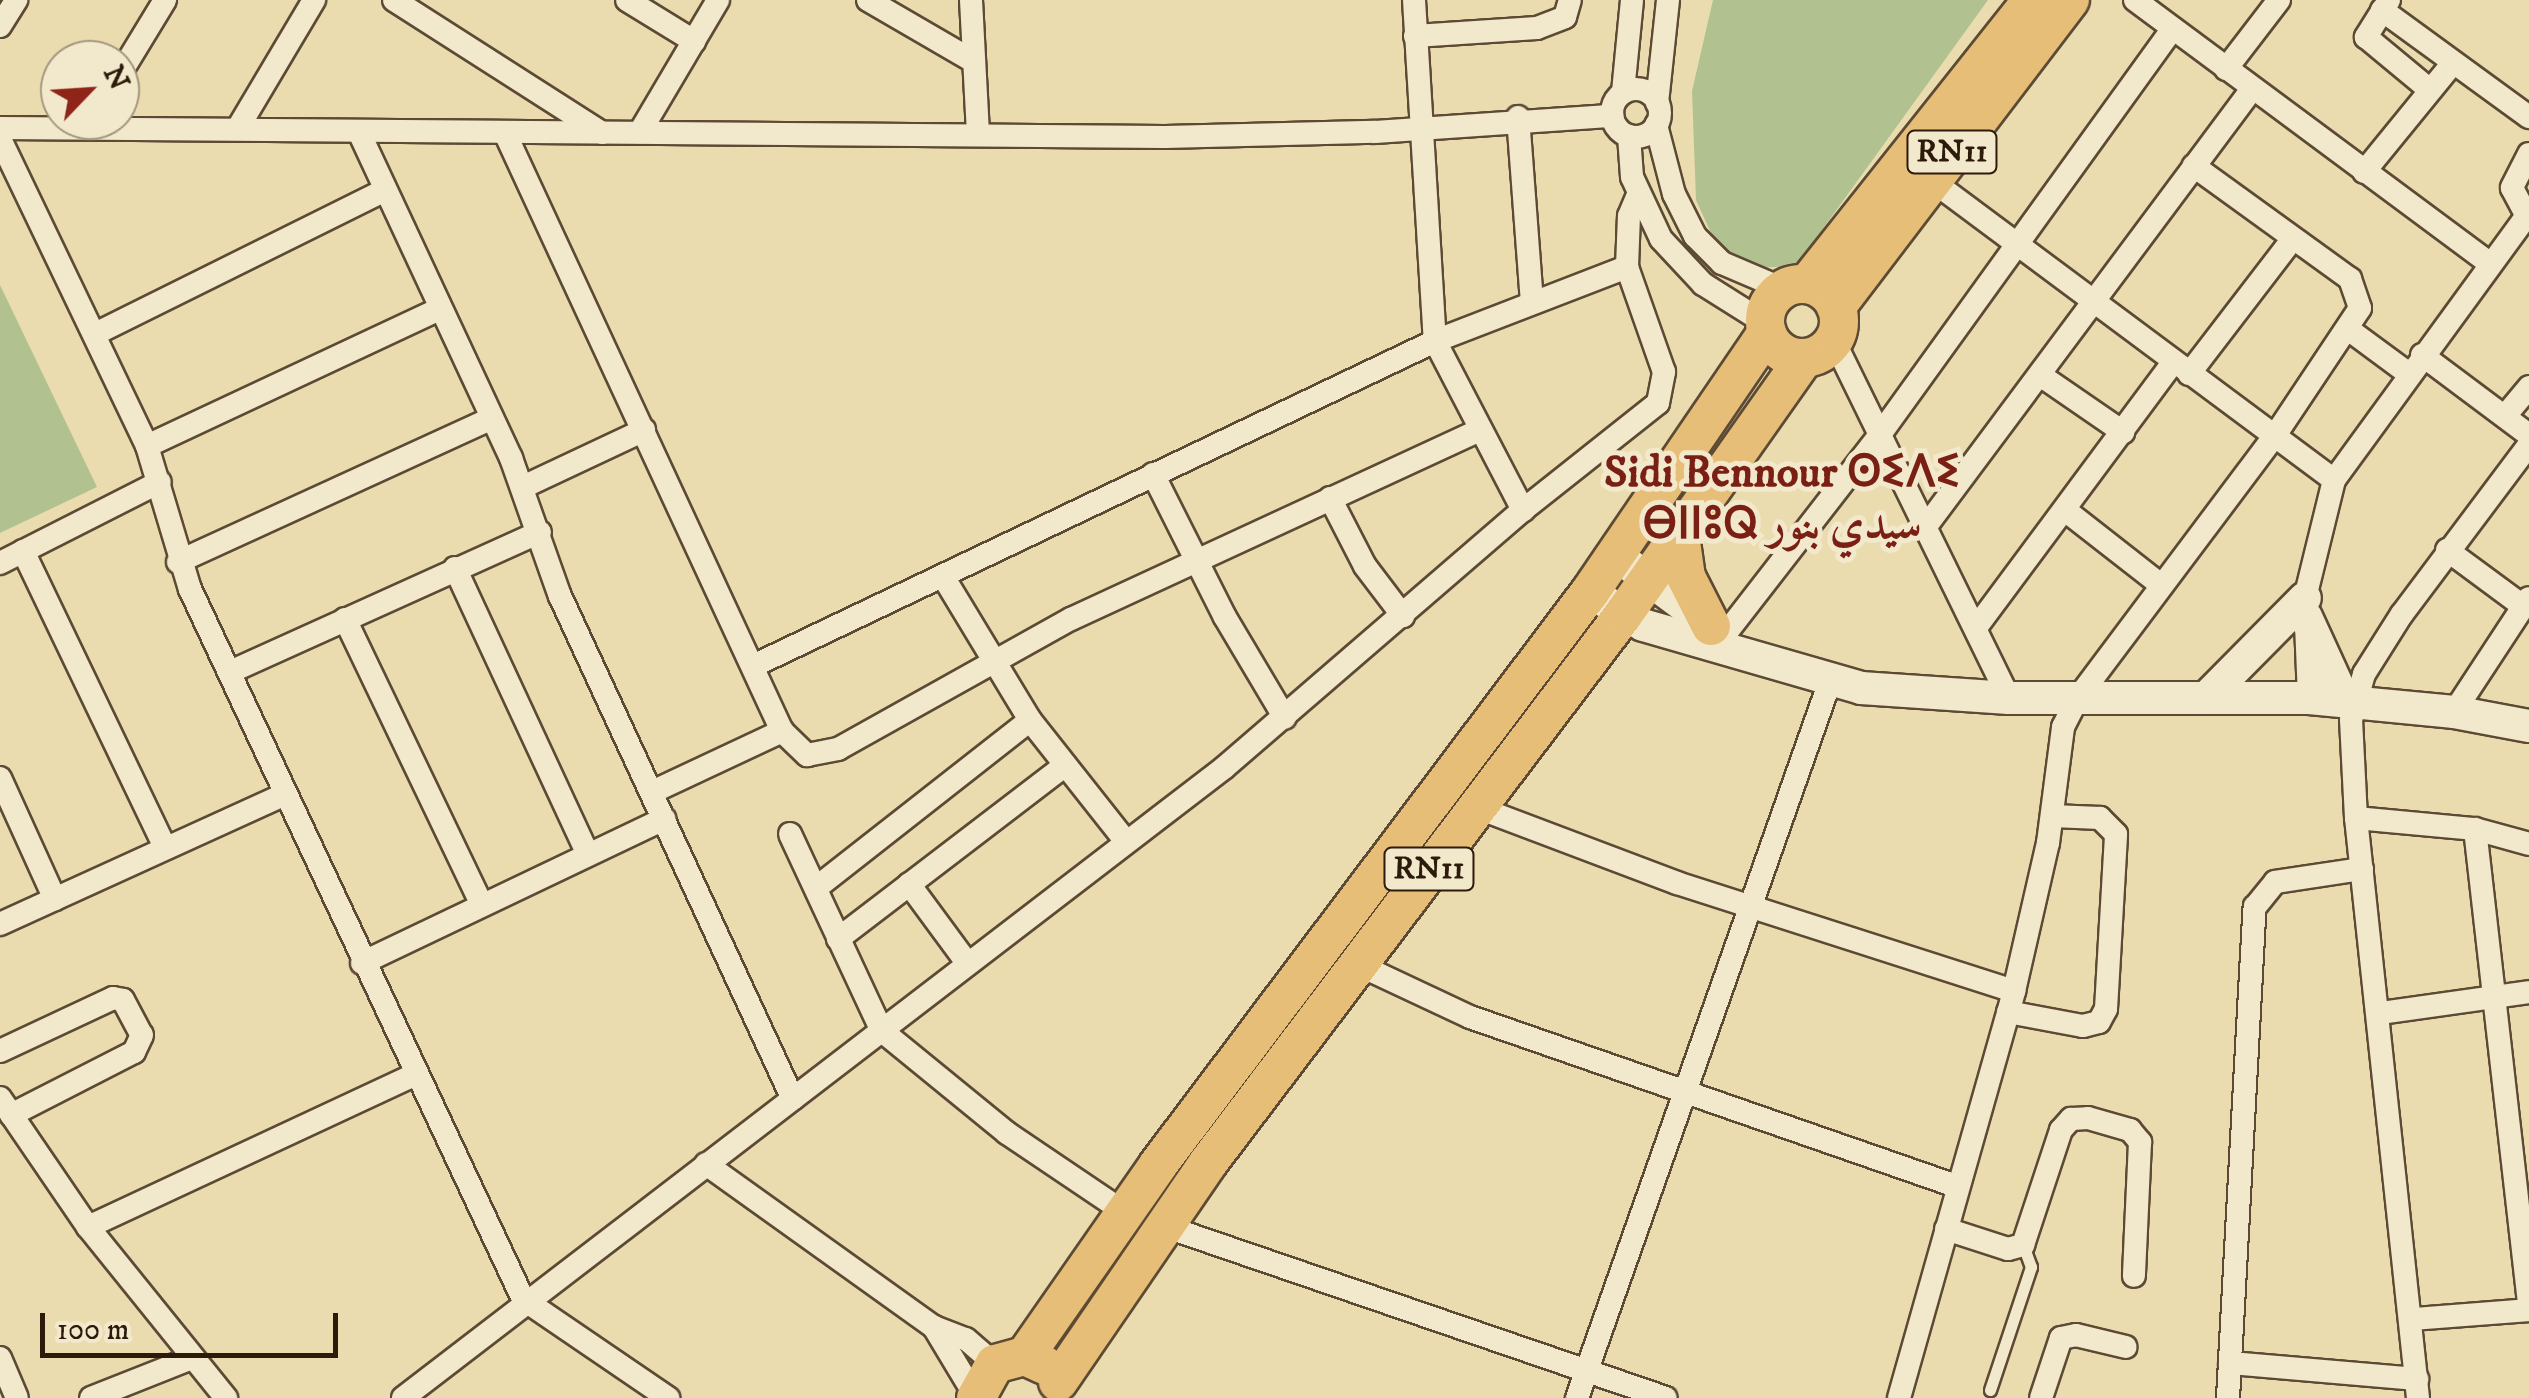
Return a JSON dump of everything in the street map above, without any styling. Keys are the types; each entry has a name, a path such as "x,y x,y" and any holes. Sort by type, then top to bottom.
{"main road":[{"name":"RN11","path":"1010,1360 1060,1390 1218,1149 1648,581 1813,316 2032,0"},
{"name":"RN11","path":"976,1398 1124,1212 1590,592 1766,328 1813,316 1931,180 2070,0"},
{"path":"1766,328 1788,356 1813,316"},
{"path":"1680,535 1686,577 1717,636"},
{"path":"1616,555 1717,636 1754,656 1830,681 1896,693 2009,698 2308,698 2454,712 2529,726"},
{"path":"1590,592 1623,615 1717,636"},
{"path":"2206,697 2306,607 2349,701"}],"street":[{"path":"0,26 16,0"},
{"path":"140,40 164,0"},
{"path":"238,128 314,0"},
{"path":"394,0 602,133"},
{"path":"626,0 694,40"},
{"path":"640,132 718,0"},
{"path":"868,0 973,60"},
{"path":"971,0 978,134"},
{"path":"1414,0 1435,341 1523,510"},
{"path":"1416,36 1547,26 1564,16 1570,0"},
{"path":"1612,116 1623,92 1632,0"},
{"path":"1668,0 1657,114 1674,194 1695,236 1722,263 1813,316 1882,433 1978,625 2009,698"},
{"path":"2135,0 2491,264"},
{"path":"2226,69 2280,0"},
{"path":"2430,90 2368,41 2366,33 2386,5 2453,63 2529,117"},
{"path":"1717,636 1882,433 2172,29"},
{"path":"2364,172 2453,63"},
{"path":"1623,92 1638,89 1657,114"},
{"path":"1927,525 2252,89"},
{"path":"1629,136 1644,135 1657,114"},
{"path":"140,125 359,132 1246,136 1420,129 1518,117 1612,116"},
{"path":"1612,116 1629,136 1638,195 1661,239 1690,274 1766,328"},
{"path":"1518,117 1532,302"},
{"path":"0,128 40,126"},
{"path":"359,132 383,191 524,487 560,596 792,1099"},
{"path":"505,133 782,731 799,751 826,754 992,660 1195,559 1480,430"},
{"path":"0,139 146,446 160,482 178,562 414,1075 524,1300 668,1398"},
{"path":"2308,698 2306,607 2334,480 2415,364 2528,217 2512,188 2529,154"},
{"path":"1899,1398 2011,1002 2052,816 2058,747 2077,699 2274,436 2360,308 2358,287 2194,166"},
{"path":"1931,180 2334,480"},
{"path":"95,334 383,191"},
{"path":"403,1398 524,1300 792,1099 1285,718 1665,392 1664,372 1627,267 1629,216 1638,195"},
{"path":"1978,625 2123,432 2292,240"},
{"path":"753,666 1435,341 1627,267"},
{"path":"146,446 440,309"},
{"path":"2348,330 2505,416 2529,435"},
{"path":"2040,375 2123,432"},
{"path":"2505,416 2529,387"},
{"path":"178,562 492,418"},
{"path":"524,487 644,430"},
{"path":"2230,1364 2418,1389 2356,818 2349,701 2447,550 2529,445"},
{"path":"1153,474 1195,559 1285,718"},
{"path":"0,563 160,482"},
{"path":"1330,498 1365,566 1403,616"},
{"path":"2065,510 2161,585"},
{"path":"230,672 540,532"},
{"path":"2447,550 2526,602 2454,712"},
{"path":"22,551 164,848"},
{"path":"455,568 587,853"},
{"path":"944,578 1030,720 1063,767 1124,839"},
{"path":"345,619 482,905"},
{"path":"1577,1398 1830,681"},
{"path":"816,888 1030,720"},
{"path":"652,792 782,731"},
{"path":"838,939 1063,767"},
{"path":"0,778 56,899"},
{"path":"0,924 285,794"},
{"path":"1476,806 2083,1026 2100,1022 2106,1009 2114,828 2100,818 2052,816"},
{"path":"2356,818 2475,828 2529,844"},
{"path":"362,963 664,819"},
{"path":"2475,828 2496,996 2518,1091 2529,1300"},
{"path":"790,834 882,1030 1008,1134 1124,1212"},
{"path":"2228,1398 2255,907 2275,882 2362,869"},
{"path":"909,884 968,964"},
{"path":"1359,965 1470,1017 1956,1186"},
{"path":"2380,1013 2529,992"},
{"path":"0,1052 113,998 123,1000 142,1035 134,1052 6,1107 88,1226 226,1398"},
{"path":"88,1226 414,1075"},
{"path":"1946,1229 2008,1249 2022,1245 2066,1124 2078,1117 2124,1127 2142,1151 2134,1276"},
{"path":"706,1164 934,1326 1010,1360"},
{"path":"1167,1228 1666,1398"},
{"path":"2413,1319 2529,1310"},
{"path":"934,1326 976,1398"},
{"path":"2041,1398 2061,1338 2076,1335 2126,1347"},
{"path":"0,1358 18,1398"},
{"path":"91,1398 192,1358"}],"lane":[{"path":"1990,1390 2031,1267 2022,1245"}],"green space":[{"path":"1713,0 1988,0 1796,266 1757,268 1715,242 1696,200 1692,91"},
{"path":"0,285 97,487 0,533"}],"district":[{"name":"Sidi Bennour ⵙⵉⴷⵉ ⴱⵏⵏⵓⵕ سيدي بنور","path":"1782,500"}]}
